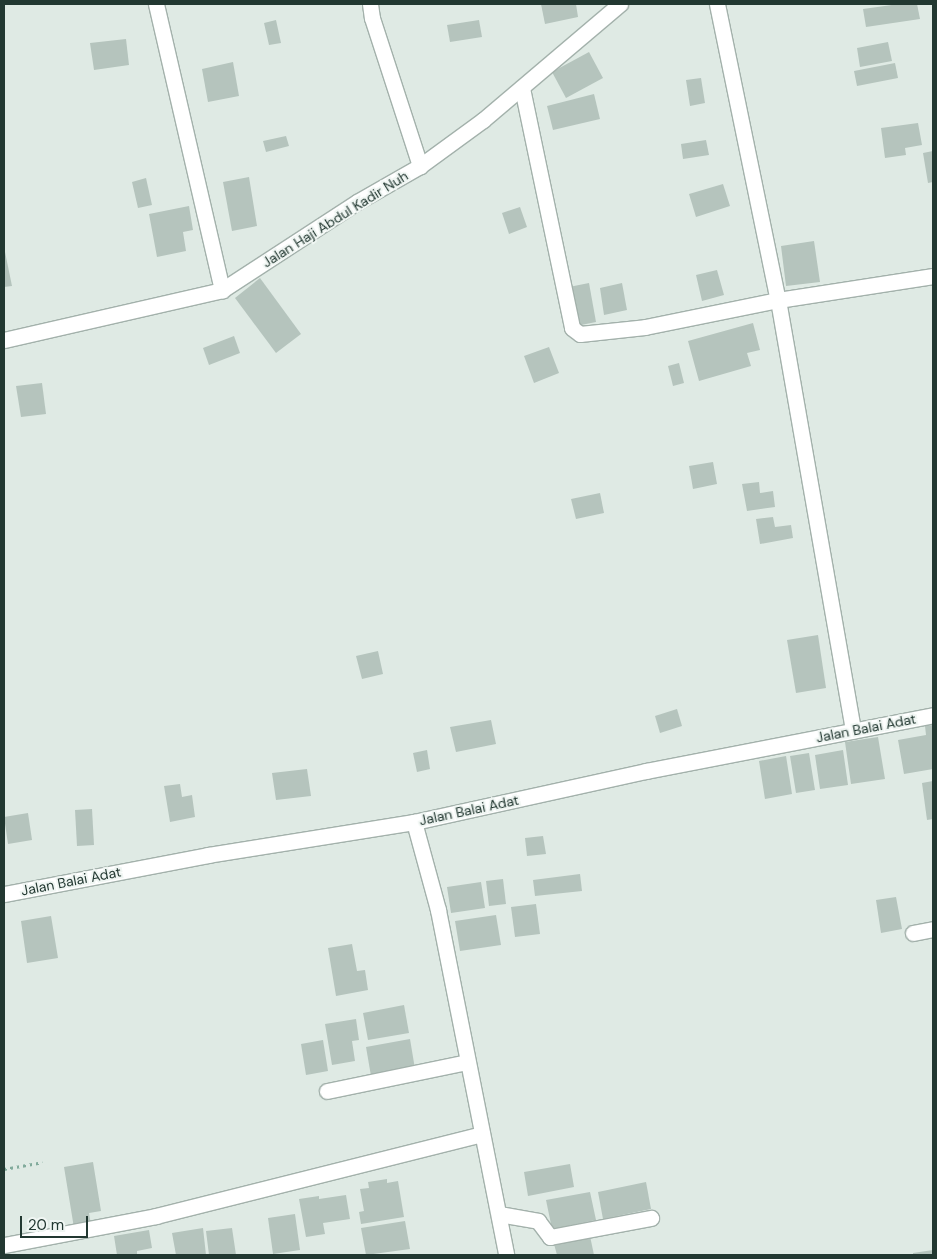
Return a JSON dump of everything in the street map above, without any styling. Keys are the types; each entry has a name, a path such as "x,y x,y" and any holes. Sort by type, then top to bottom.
{"street":[{"path":"156,4 222,290"},
{"path":"370,4 372,18 420,166"},
{"name":"Jalan Haji Abdul Kadir Nuh","path":"4,340 222,290 357,202 420,166 522,88 620,4"},
{"path":"717,4 778,300 853,731"},
{"path":"522,88 572,328 580,334 588,335 645,327 778,300 933,276"},
{"name":"Jalan Balai Adat","path":"4,894 208,855 414,822 646,770 933,715"},
{"path":"414,822 438,910 506,1255"},
{"path":"913,933 933,930"},
{"path":"327,1091 467,1062"},
{"path":"4,1245 156,1216 482,1134"},
{"path":"498,1214 538,1221 550,1237 651,1218"}],"path":[{"path":"4,1169 42,1162"}],"building":[{"path":"541,4 576,4 578,17 545,24"},
{"path":"899,4 917,4 920,19 866,27 863,9"},
{"path":"276,20 281,43 269,45 264,23"},
{"path":"479,20 482,37 450,42 447,25"},
{"path":"126,39 129,65 94,70 90,43"},
{"path":"888,42 892,61 860,67 857,48"},
{"path":"589,52 603,78 566,98 552,72"},
{"path":"233,62 239,96 208,102 202,69"},
{"path":"895,63 898,78 857,86 854,71"},
{"path":"701,78 705,103 690,106 686,80"},
{"path":"594,94 600,119 553,130 547,106"},
{"path":"918,123 922,145 905,148 906,155 885,158 881,128"},
{"path":"286,136 289,146 266,152 263,141"},
{"path":"706,140 709,155 683,159 681,144"},
{"path":"933,151 933,182 928,183 923,153"},
{"path":"249,177 257,226 232,231 223,182"},
{"path":"146,178 152,205 138,208 132,182"},
{"path":"723,184 730,206 696,217 689,194"},
{"path":"189,206 193,230 183,232 186,251 157,257 149,214"},
{"path":"520,207 527,227 509,234 502,213"},
{"path":"814,241 820,282 786,286 781,246"},
{"path":"4,247 12,286 4,287"},
{"path":"717,270 724,295 702,301 696,275"},
{"path":"260,278 301,334 276,353 235,298"},
{"path":"589,283 596,322 576,326 569,287"},
{"path":"622,283 627,310 604,315 600,288"},
{"path":"753,323 760,350 747,353 751,366 699,381 688,341"},
{"path":"234,336 240,353 209,365 203,348"},
{"path":"549,347 559,373 534,383 524,356"},
{"path":"679,363 684,383 673,386 668,366"},
{"path":"42,383 46,414 21,417 16,386"},
{"path":"713,462 717,484 693,489 689,466"},
{"path":"759,482 760,493 773,491 775,507 747,511 742,484"},
{"path":"600,493 604,513 576,519 571,499"},
{"path":"773,517 775,527 791,525 793,538 760,544 756,519"},
{"path":"818,635 826,688 796,693 787,640"},
{"path":"378,651 383,674 362,679 356,656"},
{"path":"677,709 682,726 660,733 655,716"},
{"path":"491,720 496,744 456,752 450,727"},
{"path":"933,725 933,769 904,774 898,740 926,735 925,726"},
{"path":"878,737 885,779 851,784 845,742"},
{"path":"427,750 430,769 417,772 413,753"},
{"path":"843,750 848,785 820,789 815,755"},
{"path":"809,753 815,790 796,793 790,756"},
{"path":"786,756 792,794 765,799 759,761"},
{"path":"307,769 311,796 276,800 272,773"},
{"path":"933,781 933,819 927,820 922,783"},
{"path":"180,784 182,797 192,795 195,817 170,822 164,786"},
{"path":"92,809 94,845 77,846 75,810"},
{"path":"28,813 32,840 8,844 4,817"},
{"path":"543,836 546,854 527,856 525,838"},
{"path":"580,874 582,891 535,896 533,880"},
{"path":"503,879 506,904 489,906 486,881"},
{"path":"481,882 485,908 451,913 447,887"},
{"path":"896,897 902,929 881,933 876,900"},
{"path":"536,904 540,934 515,937 511,907"},
{"path":"496,915 501,945 460,951 455,921"},
{"path":"51,916 58,958 27,963 21,921"},
{"path":"352,944 357,971 365,970 368,990 336,996 328,948"},
{"path":"404,1005 409,1033 368,1040 363,1013"},
{"path":"356,1019 359,1040 352,1041 355,1061 332,1065 325,1024"},
{"path":"410,1039 415,1069 371,1076 366,1047"},
{"path":"323,1040 328,1071 306,1075 301,1044"},
{"path":"93,1162 101,1211 89,1213 91,1225 74,1228 64,1167"},
{"path":"570,1164 574,1187 528,1196 524,1172"},
{"path":"387,1179 387,1183 398,1181 404,1217 361,1224 359,1212 364,1211 360,1189 369,1188 368,1182"},
{"path":"646,1182 651,1209 603,1219 598,1192"},
{"path":"590,1192 596,1220 552,1229 546,1200"},
{"path":"346,1195 350,1219 323,1223 325,1234 306,1237 299,1199 319,1196 319,1199"},
{"path":"295,1214 300,1250 273,1254 268,1218"},
{"path":"405,1221 410,1249 366,1255 361,1228"},
{"path":"203,1228 206,1255 176,1255 172,1233"},
{"path":"232,1228 236,1255 209,1255 206,1231"},
{"path":"149,1230 152,1248 137,1251 137,1255 117,1255 114,1236"},
{"path":"590,1236 594,1255 557,1255 554,1244"},
{"path":"933,1250 933,1255 913,1255 913,1253"}]}
